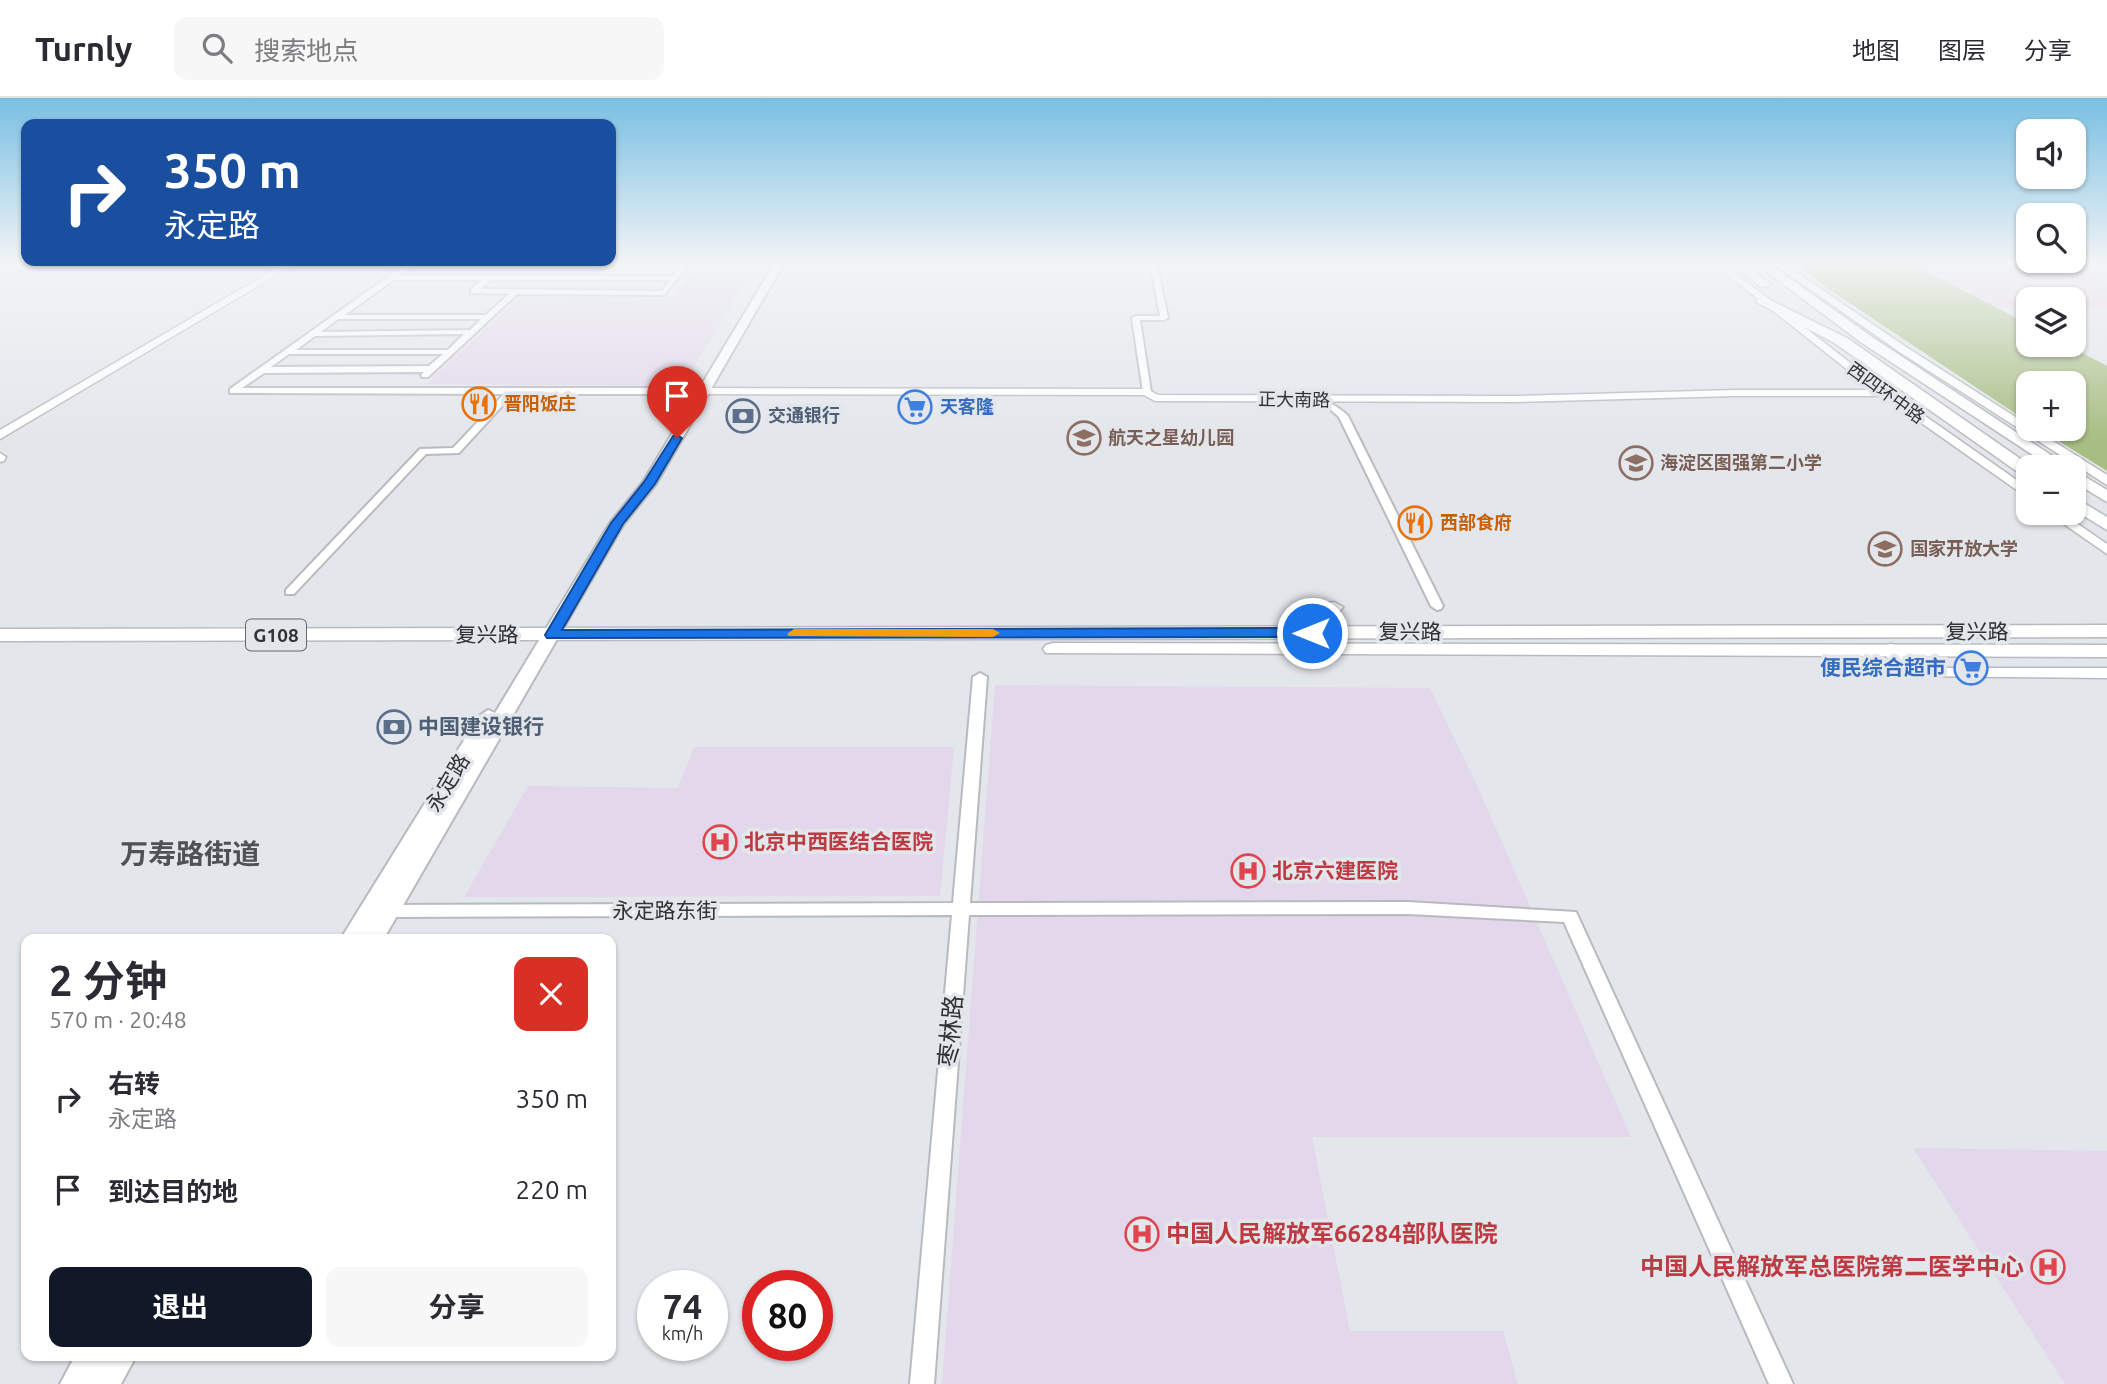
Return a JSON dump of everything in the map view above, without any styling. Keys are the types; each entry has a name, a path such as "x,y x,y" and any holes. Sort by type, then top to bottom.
{"highway":[{"path":"1803,321 1842,341"},
{"name":"西四环中路","path":"1815,321 1936,410 2016,464"},
{"name":"西四环中路","path":"1840,321 2043,455"},
{"path":"1850,321 1867,341"},
{"path":"1861,355 1859,367 1863,371 2016,473"},
{"path":"2086,483 2107,497"},
{"path":"2086,510 2107,525"},
{"path":"2086,519 2107,532"},
{"name":"复兴路","path":"0,649 1312,633 2107,631"},
{"name":"复兴路","path":"0,635 543,643 2107,651"}],"main road":[{"name":"永定路","path":"358,934 379,911 617,523 649,484 746,321"},
{"path":"1312,633 1334,607"},
{"path":"1891,650 1913,673"},
{"name":"永定路","path":"373,934 379,911"},
{"path":"76,1384 90,1361"},
{"path":"103,1384 117,1361"}],"street":[{"path":"0,435 194,321"},
{"path":"331,321 233,391 706,391"},
{"path":"408,391 483,321"},
{"path":"1136,321 1147,392"},
{"name":"西四环中路","path":"1790,321 1885,393 2016,486"},
{"path":"1863,321 1912,356 2107,481"},
{"path":"313,334 471,332"},
{"path":"287,352 450,352"},
{"path":"263,370 432,369"},
{"path":"290,592 423,451 456,451 511,391"},
{"name":"正大南路","path":"706,391 1147,392 1155,398 1313,400 1885,393"},
{"path":"1313,400 1334,408 1343,416 1437,606"},
{"path":"2071,525 2107,550"},
{"name":"复兴路","path":"1913,673 2107,673"},
{"name":"枣林路","path":"922,1384 980,677"},
{"name":"永定路东街","path":"379,911 961,912 1408,908 1570,916 1781,1384"}],"shaded area":[{"path":"494,321 722,321 682,386 426,384"},
{"name":"中国人民解放军66284部队医院","path":"995,685 1430,688 1480,792 1631,1137 1312,1137 1350,1331 1503,1331 1518,1384 942,1384"},
{"name":"北京中西医结合医院","path":"694,747 954,747 940,896 464,897 528,786 678,788"},
{"name":"中国人民解放军总医院第二医学中心","path":"1913,1148 2107,1151 2107,1384 2065,1384"}],"green space":[{"path":"1877,321 2016,321 2016,357 2086,355 2107,366 2107,471 2086,458 2086,455 2081,455 2058,441 2086,441 2086,371 2016,371 2016,414"}],"slow traffic":[{"path":"794,634 993,633"}],"place":[{"name":"晋阳饭庄","path":"479,404"},
{"name":"天客隆","path":"915,407"},
{"name":"交通银行","path":"743,416"},
{"name":"航天之星幼儿园","path":"1084,438"},
{"name":"海淀区图强第二小学","path":"1636,463"},
{"name":"西部食府","path":"1415,523"},
{"name":"国家开放大学","path":"1885,549"},
{"name":"便民综合超市","path":"1971,668"},
{"name":"中国建设银行","path":"394,727"},
{"name":"北京中西医结合医院","path":"720,842"},
{"name":"北京六建医院","path":"1248,871"},
{"name":"中国人民解放军66284部队医院","path":"1142,1234"},
{"name":"中国人民解放军总医院第二医学中心","path":"2048,1267"}],"district":[{"name":"万寿路街道","path":"190,854"}],"route":[{"path":"677,438 649,484 617,523 552,635 1312,633"}]}
